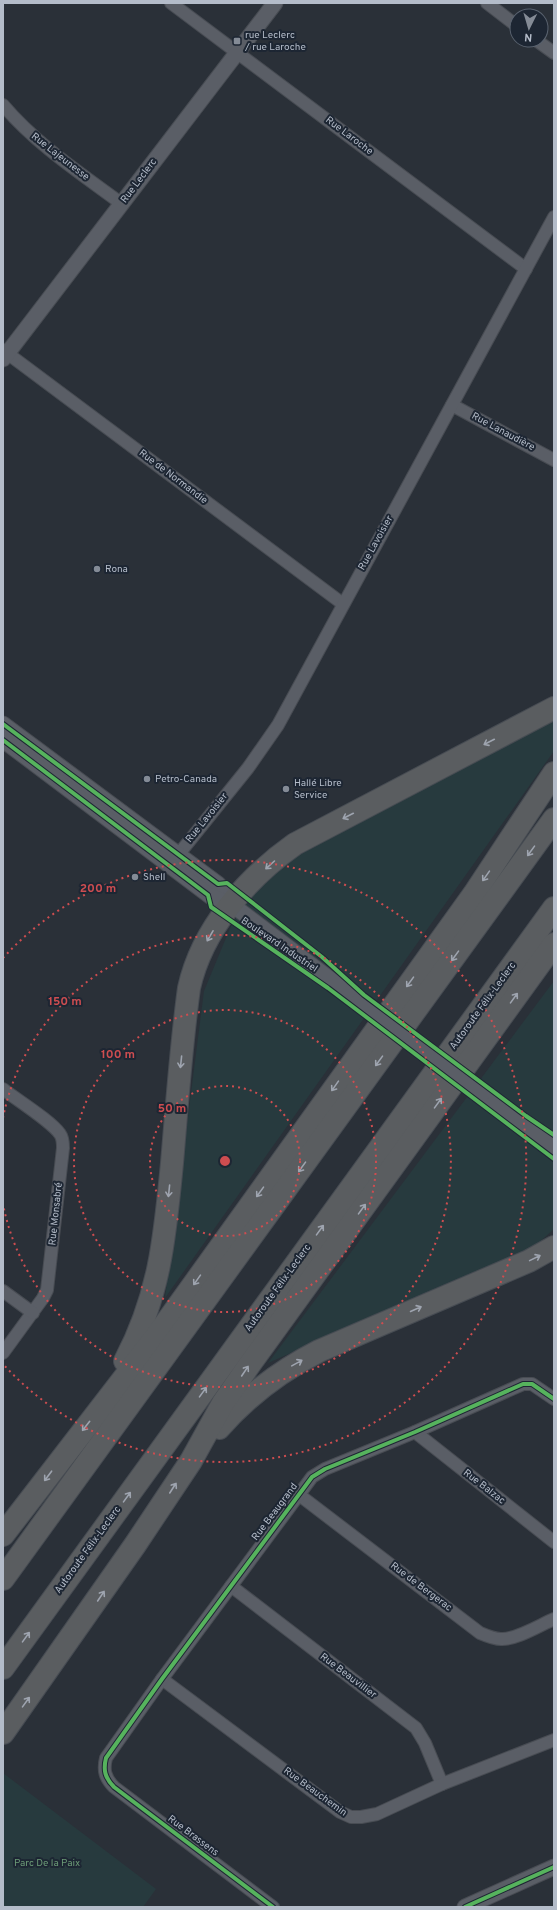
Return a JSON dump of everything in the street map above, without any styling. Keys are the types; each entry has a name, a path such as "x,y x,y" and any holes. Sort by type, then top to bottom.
{"highway":[{"path":"100,1408 135,1341 155,1288 167,1216 189,988 195,965 203,948 231,904 272,863 306,837 554,708"},
{"path":"3,1535 162,1328 474,894 554,773"},
{"path":"3,1579 554,819"},
{"name":"Autoroute Félix-Leclerc","path":"3,1668 554,908"},
{"path":"3,1733 85,1619 191,1461 223,1403 250,1364 554,944"},
{"path":"191,1461 245,1401 268,1381 295,1364 319,1351 529,1261 554,1247"}],"street":[{"name":"Rue Laroche","path":"171,3 526,269"},
{"name":"Rue Leclerc","path":"5,354 122,204 275,3"},
{"path":"486,3 509,20"},
{"name":"Rue Lajeunesse","path":"3,105 18,123 40,142 122,204"},
{"name":"Rue Lavoisier","path":"178,855 248,768 278,725 554,217"},
{"name":"Rue de Normandie","path":"5,354 343,604"},
{"name":"Rue Lanaudière","path":"452,405 554,460"},
{"name":"Boulevard Industriel","path":"3,724 218,884 231,904"},
{"name":"Boulevard Industriel","path":"3,740 210,896 231,904 554,1148"},
{"name":"Rue Monsabré","path":"3,1089 52,1125 60,1133 63,1140 49,1282 43,1298 3,1353"},
{"path":"3,1291 33,1313"},
{"name":"Rue Beaugrand","path":"105,1776 104,1766 106,1758 162,1679 312,1477 325,1469 415,1432 524,1384 532,1384 554,1399"},
{"name":"Rue Balzac","path":"415,1432 554,1542"},
{"name":"Rue de Bergerac","path":"298,1494 480,1632 493,1638 503,1640 514,1637 554,1619"},
{"name":"Rue Beauvillier","path":"231,1586 416,1728 425,1743 442,1784"},
{"name":"Rue Beauchemin","path":"162,1679 340,1812 351,1817 361,1818 376,1814 442,1784 554,1740"},
{"name":"Rue Brassens","path":"105,1776 114,1787 273,1907"},
{"path":"465,1907 554,1867"}],"green space":[{"path":"554,715 554,751 165,1298 204,991 231,926 255,888 280,864"},
{"path":"554,981 554,1229 534,1247 268,1363"},
{"name":"Parc De la Paix","path":"3,1773 156,1889 143,1907 3,1907"}],"cycle path":[{"path":"3,724 218,884 227,883 322,957 364,995 526,1116 554,1135"},
{"path":"3,740 208,895 211,907 328,988 554,1159"},
{"path":"273,1907 114,1787 106,1774 106,1758 162,1679 312,1477 325,1469 415,1432 523,1384 532,1384 554,1399"},
{"path":"465,1907 554,1867"}],"place":[{"name":"rue Leclerc / rue Laroche","path":"237,41"},
{"name":"Rona","path":"97,569"},
{"name":"Petro-Canada","path":"147,779"},
{"name":"Hallé Libre Service","path":"286,789"},
{"name":"Shell","path":"135,877"}]}
